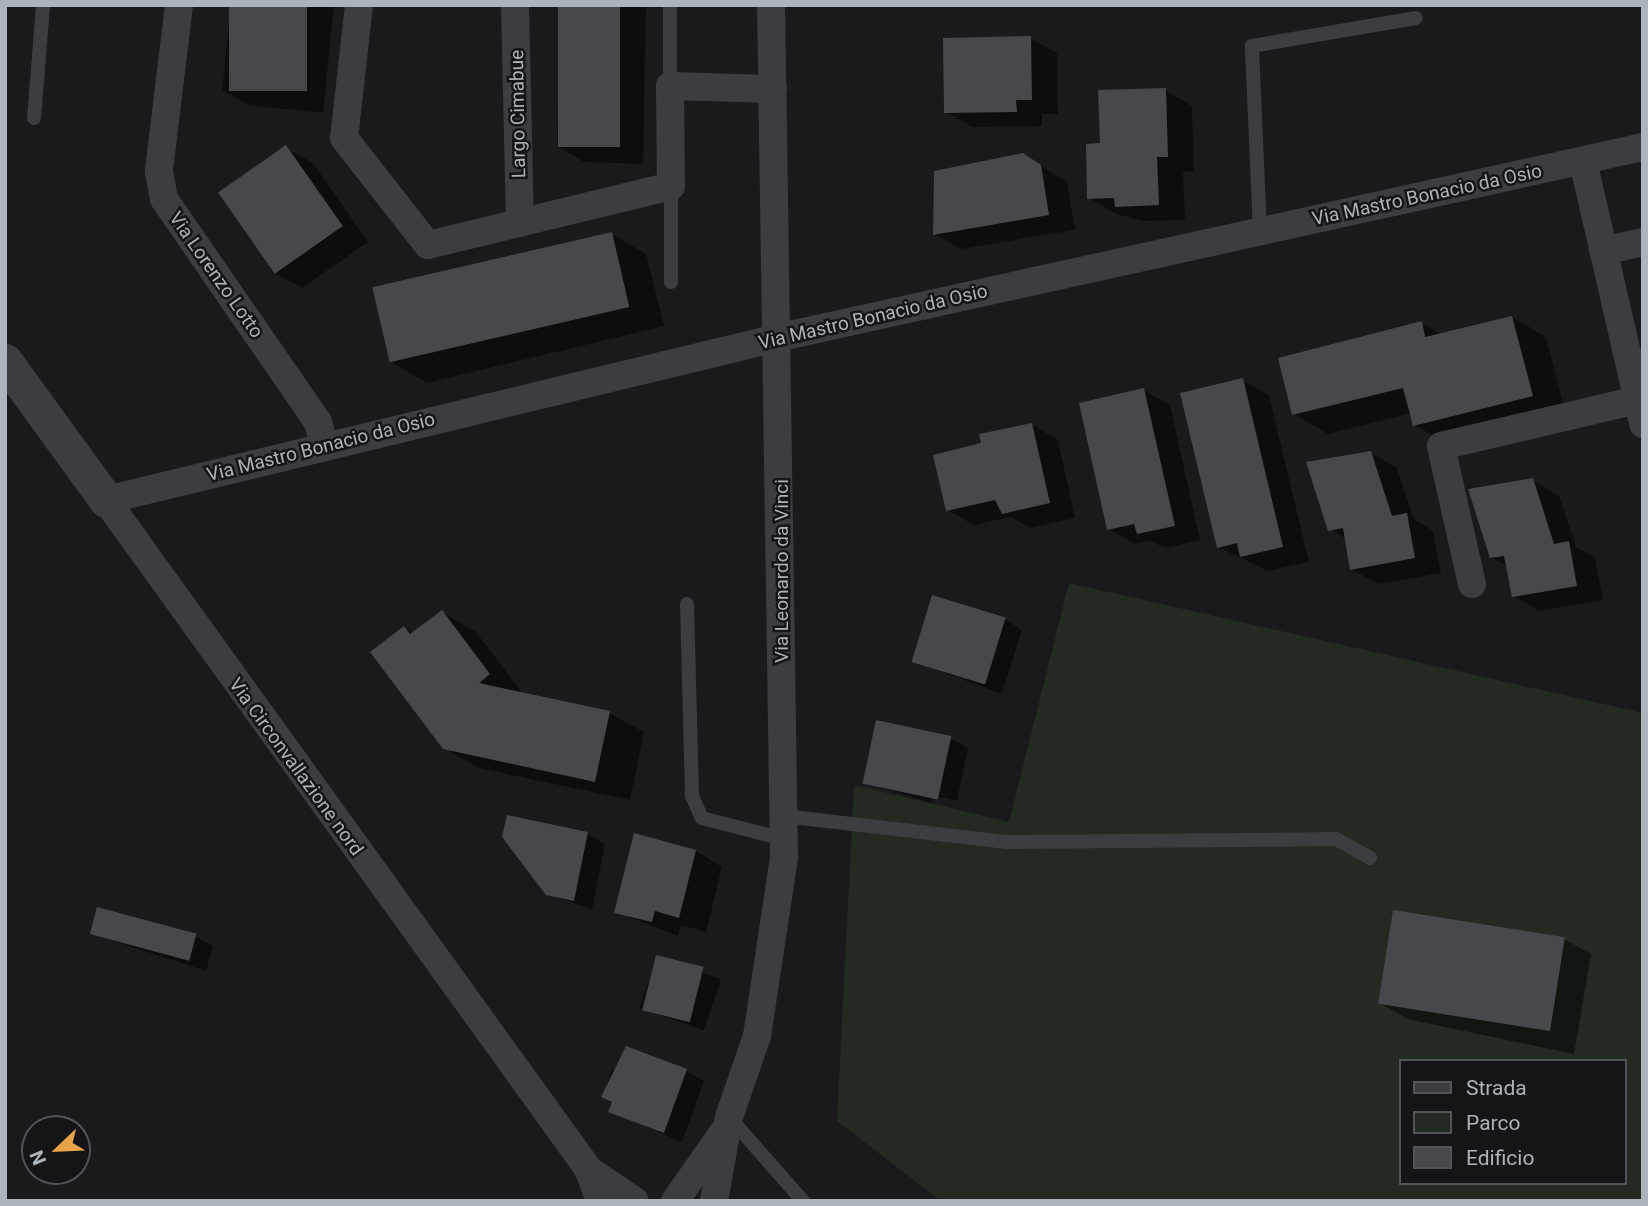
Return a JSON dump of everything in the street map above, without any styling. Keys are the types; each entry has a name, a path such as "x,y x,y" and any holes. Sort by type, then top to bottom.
{"street":[{"name":"Via Lorenzo Lotto","path":"179,5 159,171 164,199 318,422 324,446"},
{"path":"359,5 344,138 428,245 671,186 670,86 773,89"},
{"name":"Largo Cimabue","path":"515,5 520,223"},
{"name":"Via Leonardo da Vinci","path":"714,1201 728,1123 757,1036 783,828 781,337 771,5"},
{"name":"Via Mastro Bonacio da Osio","path":"106,500 781,337 1643,147"},
{"path":"1472,584 1441,446 1640,412 1583,161"},
{"path":"1603,251 1643,242"},
{"name":"Via Circonvallazione nord","path":"5,361 589,1170 600,1201"},
{"name":"Via Leonardo da Vinci","path":"675,1201 728,1123"},
{"name":"Via Circonvallazione nord","path":"589,1170 635,1201"}],"lane":[{"path":"34,118 43,5"},
{"path":"670,5 670,86"},
{"path":"1260,232 1252,46 1416,18"},
{"path":"671,186 671,282"},
{"path":"687,604 692,796 702,818 783,828 1006,842 1336,839 1370,858"},
{"path":"728,1123 803,1201"}],"green space":[{"path":"1069,583 1643,713 1643,1201 941,1201 837,1121 854,785 1009,822"}],"building":[{"path":"229,5 307,5 307,91 229,91"},
{"path":"558,5 620,5 620,147 558,147"},
{"path":"1031,36 1032,100 1016,100 1017,112 944,113 943,38"},
{"path":"1166,88 1168,157 1157,157 1159,205 1115,207 1114,198 1087,199 1086,144 1100,143 1098,90"},
{"path":"286,145 343,226 275,274 218,193"},
{"path":"1023,153 1041,165 1049,215 933,235 934,171"},
{"path":"612,232 629,307 390,362 372,287"},
{"path":"1512,316 1533,396 1413,426 1403,388 1292,415 1278,358 1422,321 1425,337"},
{"path":"1243,378 1283,547 1240,557 1237,543 1217,548 1180,393"},
{"path":"1144,388 1175,526 1137,534 1134,524 1107,530 1079,403"},
{"path":"1032,423 1050,503 1002,514 995,500 946,511 933,455 981,443 979,434"},
{"path":"1371,451 1392,516 1407,513 1415,558 1350,570 1343,528 1328,531 1306,462"},
{"path":"1533,478 1554,544 1569,541 1577,586 1512,597 1504,556 1490,558 1468,489"},
{"path":"932,595 1006,618 985,684 912,662"},
{"path":"442,610 490,674 479,683 610,711 595,782 443,749 370,652 404,626 410,634"},
{"path":"876,720 951,736 938,800 862,784"},
{"path":"507,815 588,832 574,901 546,895 502,837"},
{"path":"634,833 696,850 679,918 655,911 652,922 614,913"},
{"path":"97,907 196,934 189,961 90,934"},
{"path":"1393,910 1565,937 1550,1031 1378,1004"},
{"path":"656,955 704,967 690,1022 642,1010"},
{"path":"626,1046 687,1069 664,1133 608,1112 612,1102 601,1097"}]}
